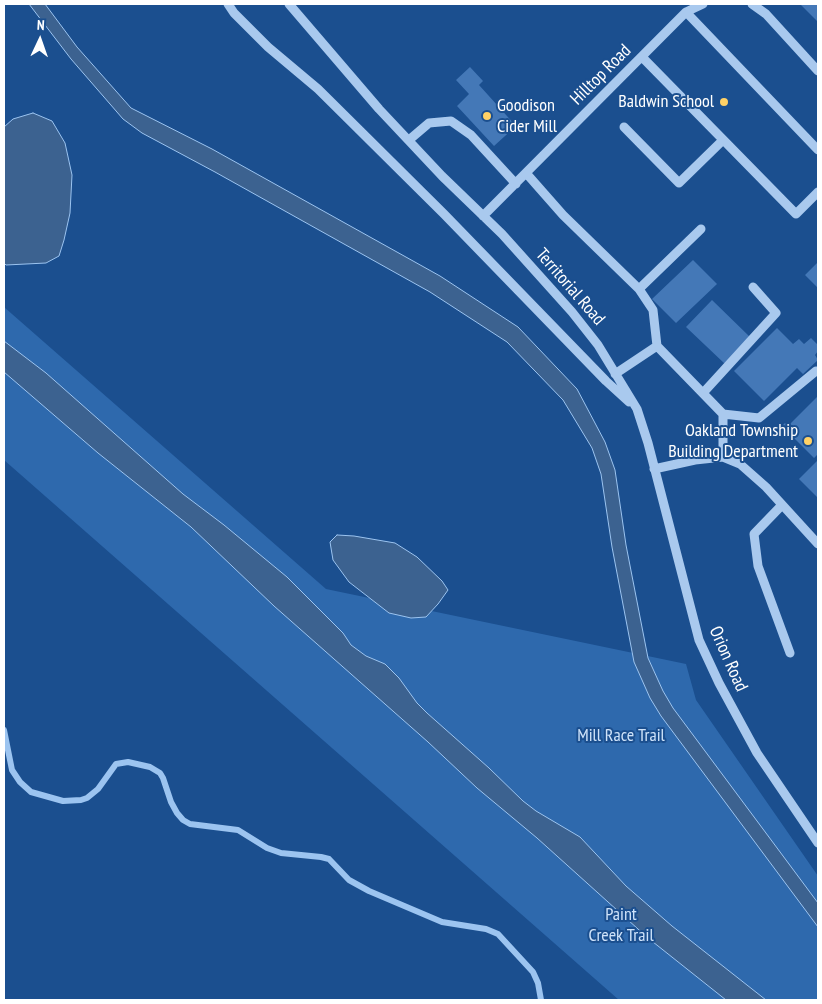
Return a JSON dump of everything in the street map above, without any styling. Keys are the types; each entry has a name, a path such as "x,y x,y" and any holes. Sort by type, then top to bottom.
{"street":[{"path":"228,4 234,13 268,47 318,89 513,284 606,381 637,409"},
{"name":"Territorial Road","path":"289,4 320,42 442,176 502,234 572,312 598,345 637,409 654,469"},
{"name":"Hilltop Road","path":"483,216 686,12 702,4"},
{"path":"752,4 766,14 818,71"},
{"path":"686,12 818,150"},
{"path":"642,57 796,214 818,192"},
{"path":"409,140 429,123 451,121 471,135 516,184"},
{"path":"624,127 679,182 723,140"},
{"path":"526,173 563,215 639,289 653,310 657,346 723,414 759,418 816,371"},
{"path":"639,289 701,229"},
{"path":"702,393 776,313 753,287"},
{"path":"615,374 657,346"},
{"path":"723,414 723,457"},
{"path":"654,469 695,460 723,457 740,464 818,544"},
{"name":"Orion Road","path":"654,469 699,640 719,684 757,753 818,843"},
{"path":"782,505 754,534 758,566 790,653"}],"green space":[{"name":"Paint Creek Trail","path":"4,307 326,589 686,664 696,700 818,876 818,1000 619,1000 4,460"}],"shaded area":[{"path":"29,4 45,4 77,47 131,108 212,149 440,276 518,327 577,389 605,442 615,470 626,545 648,658 673,708 818,903 818,927 661,716 650,698 634,662 612,547 601,474 592,448 563,400 507,342 430,292 142,133 123,119 71,59"},
{"path":"33,113 52,121 65,143 72,175 70,213 59,256 46,263 6,265 4,263 4,127 13,119"},
{"path":"4,341 46,373 183,494 287,577 343,633 351,645 366,656 385,664 399,678 417,703 427,713 523,801 536,811 580,837 626,886 672,926 766,1000 726,1000 648,938 274,606 191,527 98,453 4,372"},
{"path":"337,535 395,543 417,557 442,581 448,590 426,617 411,618 389,613 349,582 333,560 330,542"}],"building":[{"path":"800,4 818,4 818,22"},
{"name":"Goodison Cider Mill","path":"470,67 483,81 479,85 516,126 494,146 457,106 469,94 456,80"},
{"path":"693,260 717,284 676,323 652,299"},
{"path":"818,262 818,288 805,275"},
{"path":"712,300 751,338 725,364 686,327"},
{"path":"777,328 793,344 799,339 804,344 811,338 818,345 818,351 815,355 818,360 803,374 797,368 764,401 734,371"},
{"name":"Oakland Township Building Department","path":"818,396 818,456 814,458 782,426 785,423 788,426"},
{"name":"Oakland Township Building Department","path":"818,460 818,498 799,479"}],"waterway":[{"path":"4,730 12,770 20,782 31,792 63,801 81,800 87,798 98,789 116,764 128,762 150,767 160,773 177,813 190,824 238,830 267,848 281,853 329,859 349,880 369,891 442,922 486,929 498,934 533,972 538,983 541,1000"}],"place":[{"name":"Baldwin School","path":"724,102"},
{"name":"Goodison Cider Mill","path":"487,116"},
{"name":"Oakland Township Building Department","path":"808,441"}],"park label":[{"name":"Mill Race Trail","path":"621,736"}]}
